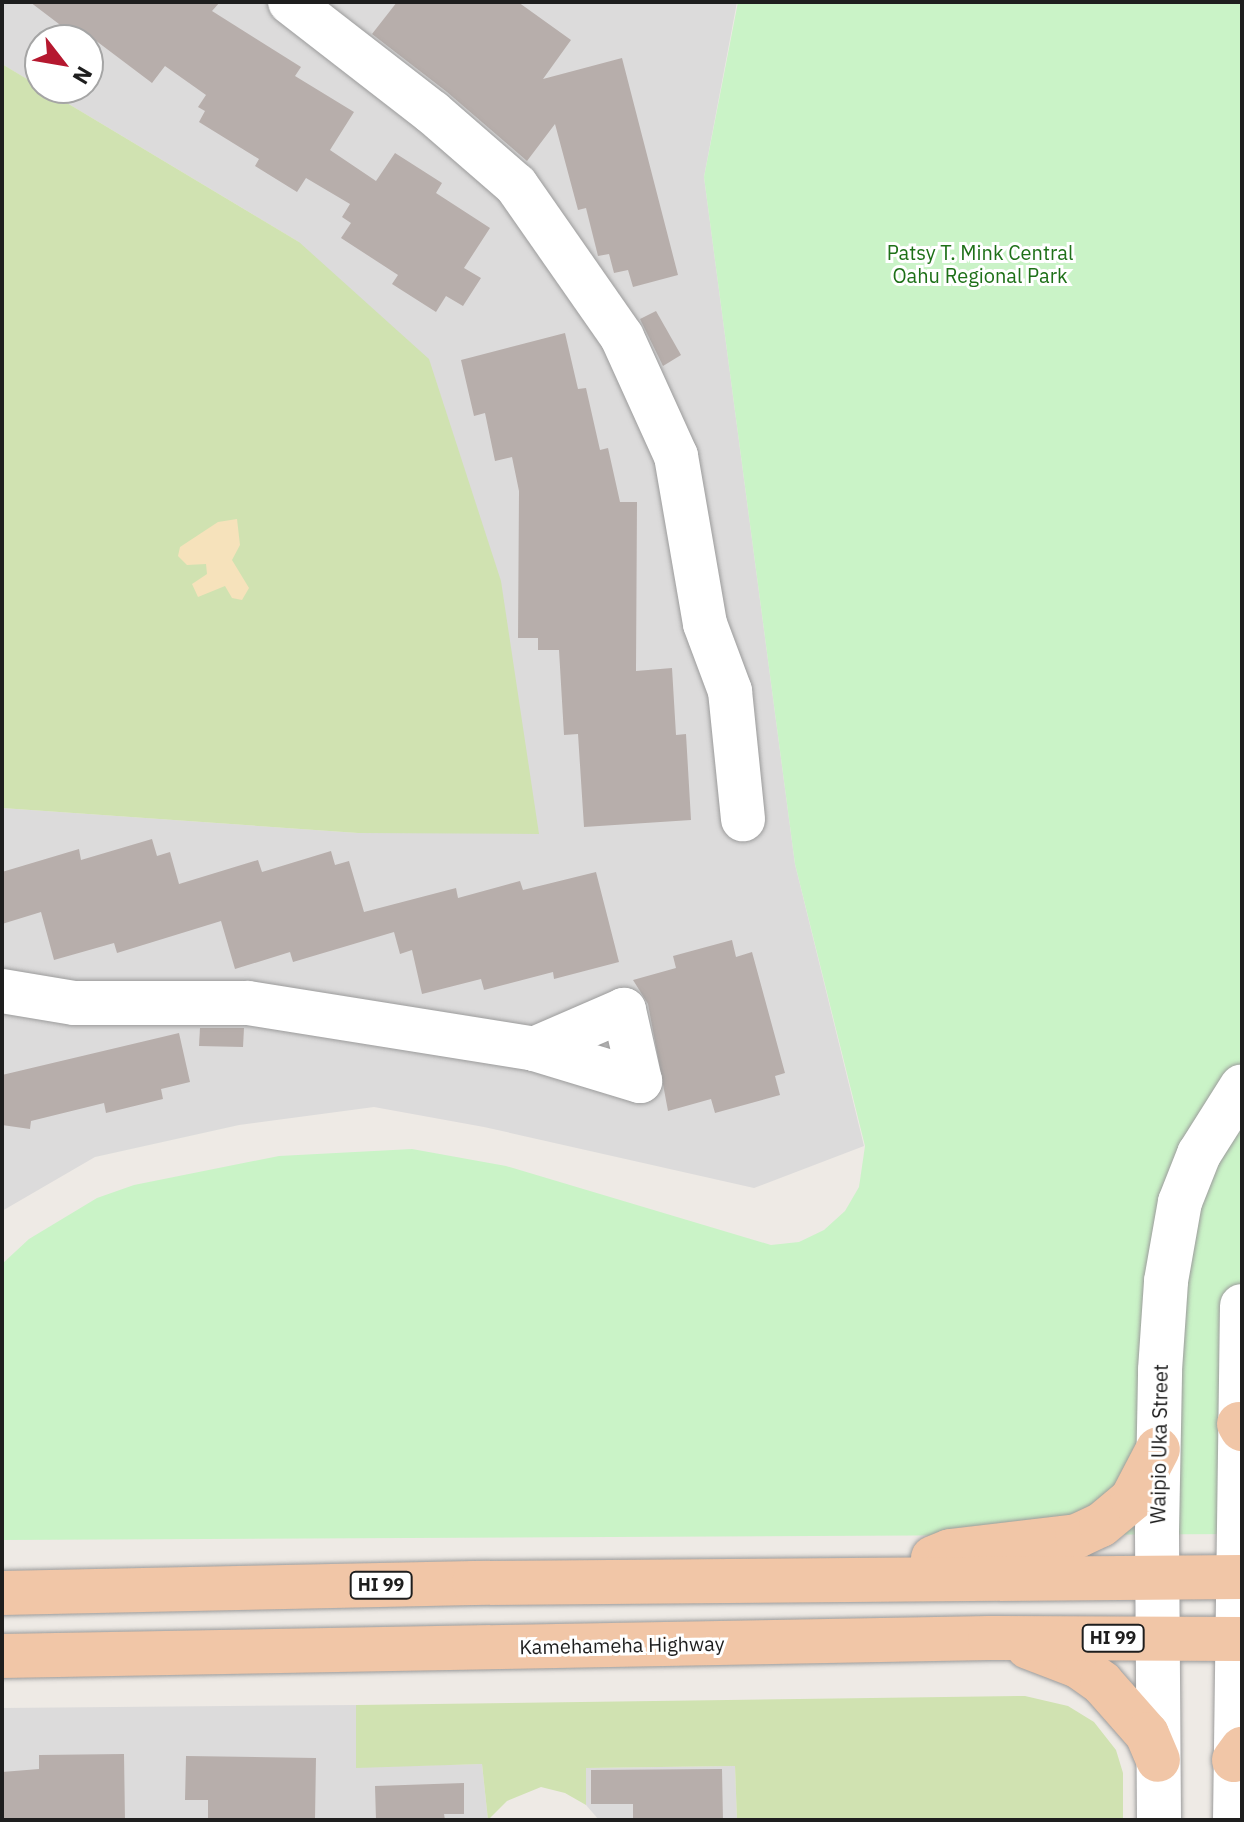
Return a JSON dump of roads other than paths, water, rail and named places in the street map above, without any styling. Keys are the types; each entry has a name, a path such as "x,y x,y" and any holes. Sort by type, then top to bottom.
{"main road":[{"path":"882,1579 950,1551 1021,1545 1077,1536 1089,1531 1120,1513 1132,1499 1158,1449"},
{"name":"HI 99","path":"2,1593 459,1583 1239,1577"},
{"path":"990,1638 1040,1650 1078,1666 1102,1683 1147,1734 1158,1760"},
{"name":"Kamehameha Highway","path":"2,1656 990,1638 1239,1639"}],"street":[{"path":"290,2 432,112 516,185 622,337 676,456 705,624 730,691 743,819"},
{"path":"2,991 74,1003 248,1003 534,1049"},
{"name":"Waipio Uka Street","path":"1159,1820 1156,1577 1166,1281 1180,1202 1199,1154 1242,1086"},
{"path":"1235,1820 1242,1306"}],"park label":[{"name":"Patsy T. Mink Central Oahu Regional Park","path":"980,264"}]}
